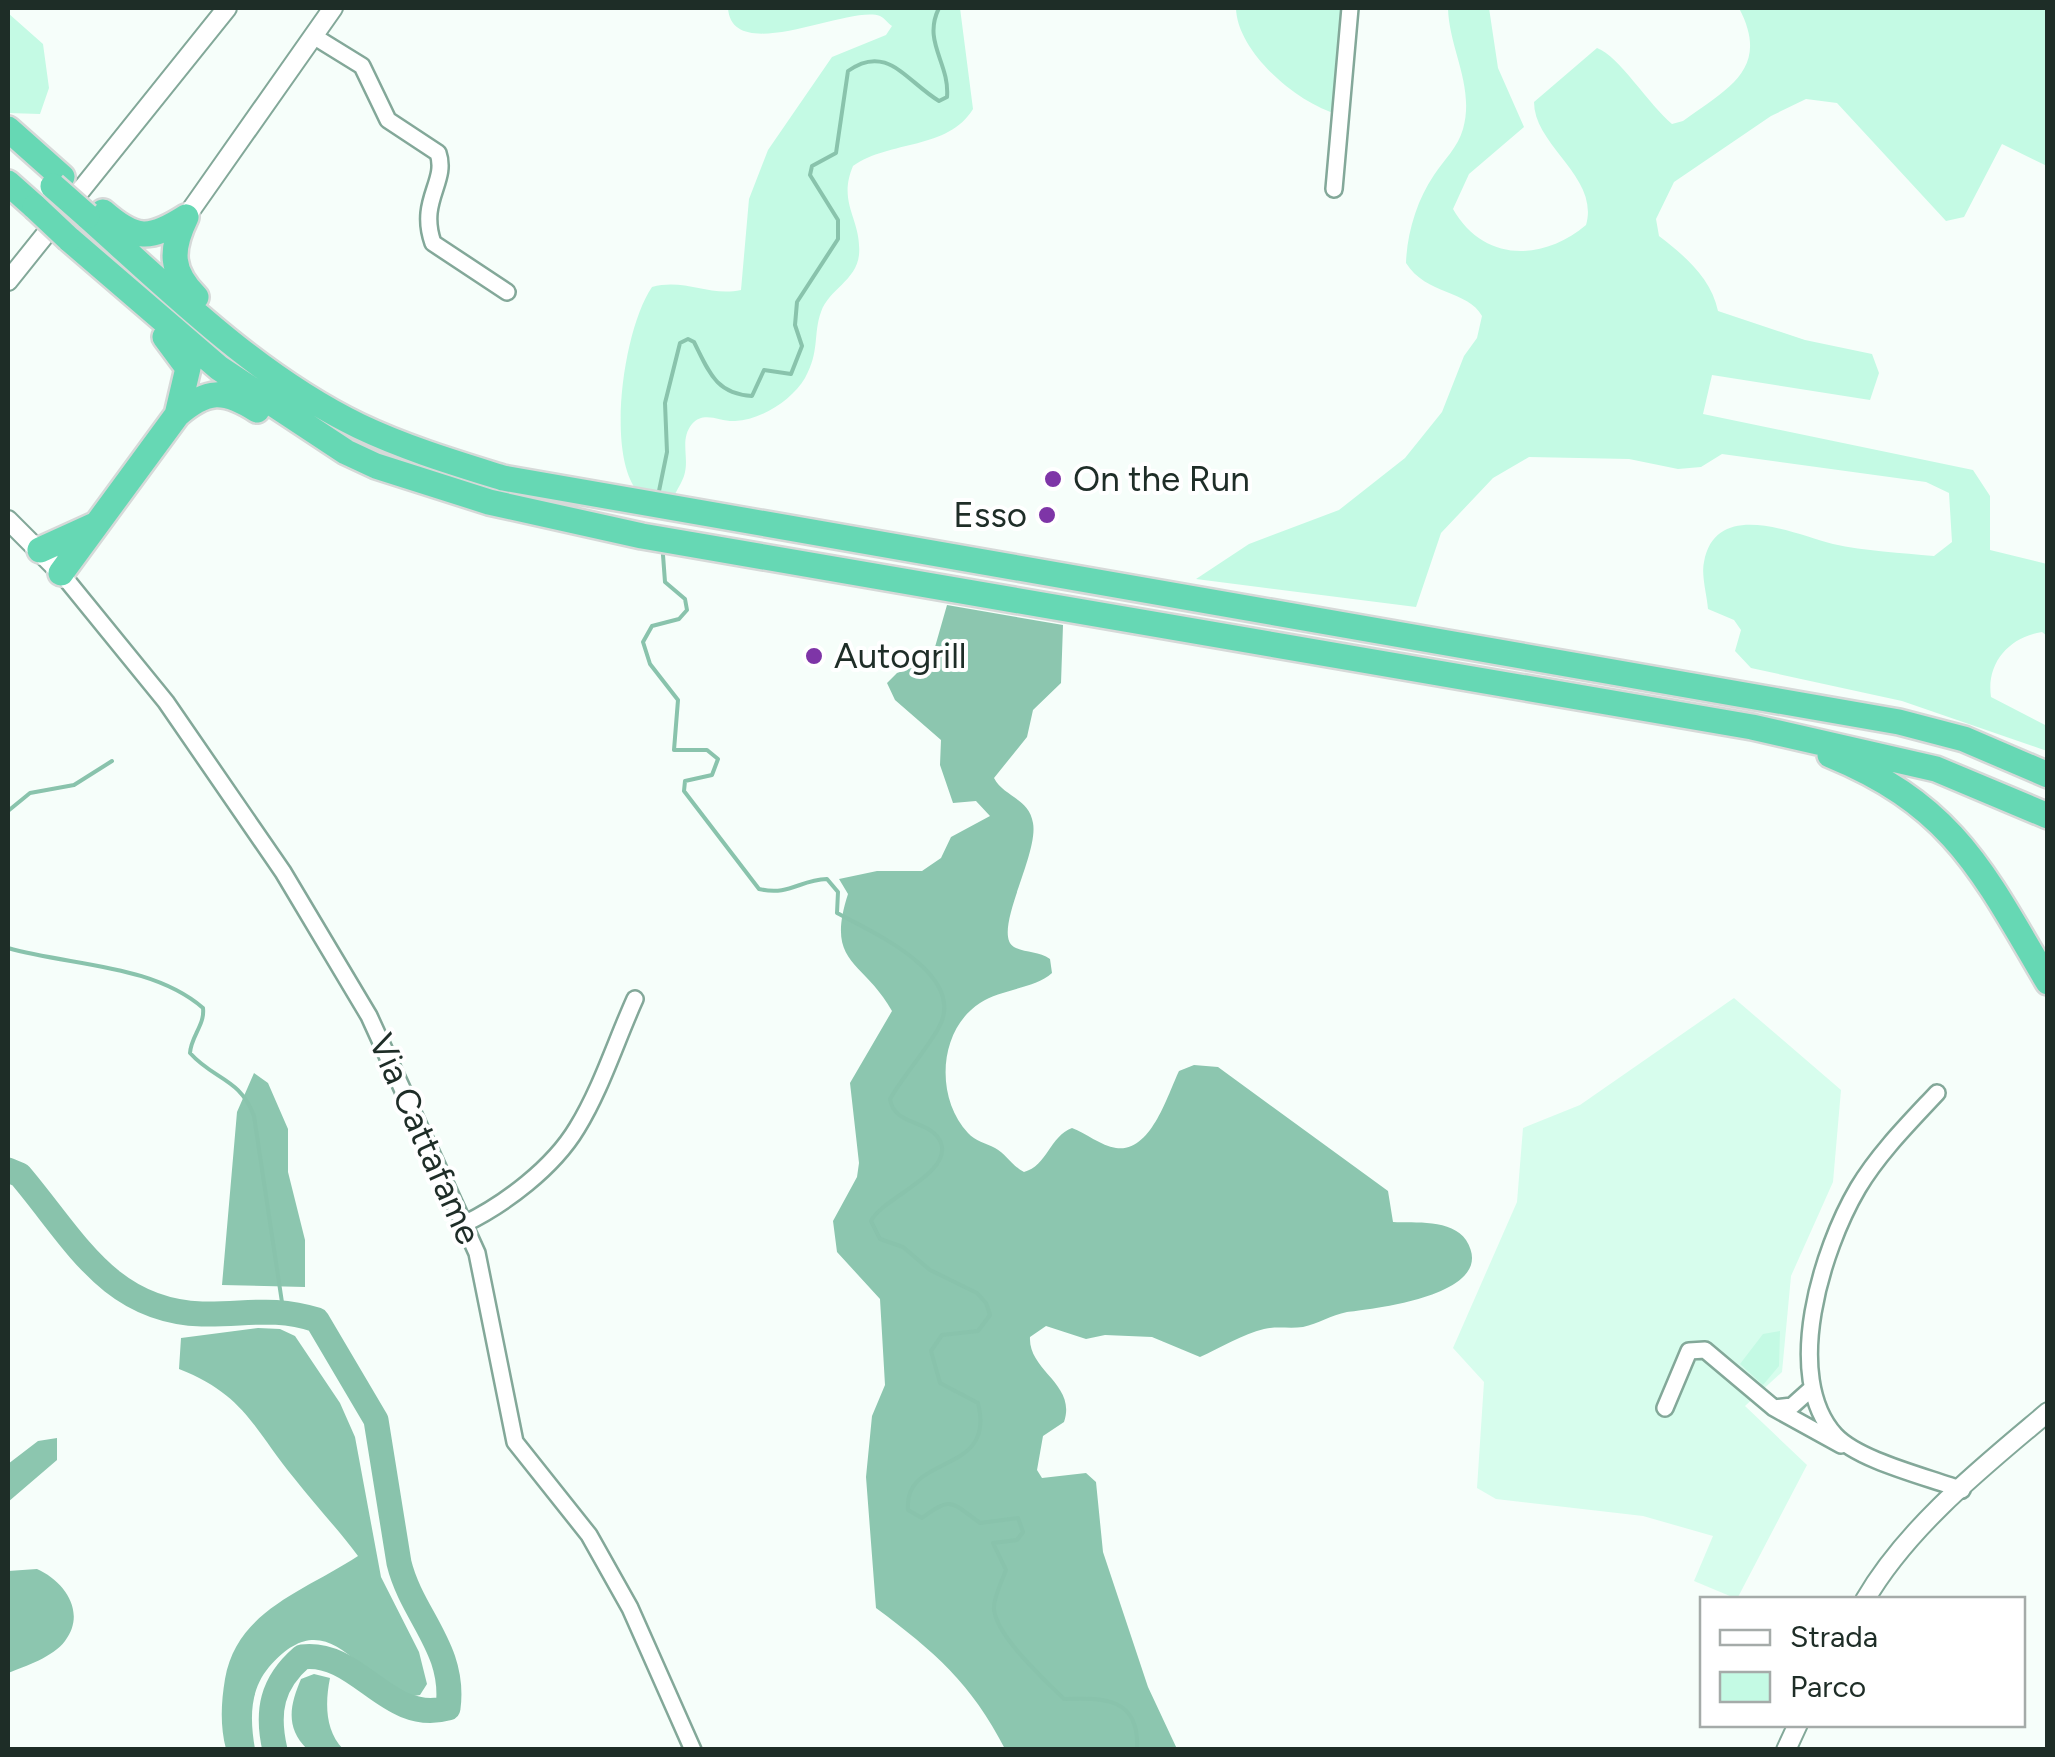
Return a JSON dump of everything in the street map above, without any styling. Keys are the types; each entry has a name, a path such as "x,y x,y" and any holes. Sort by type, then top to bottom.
{"highway":[{"path":"8,129 58,181"},
{"path":"8,143 91,210 217,330 326,406 407,445 503,478 1899,722 1964,740 2048,776"},
{"path":"8,183 219,368 318,437 376,466 434,485 642,536 1856,748 1936,769 2048,816"},
{"path":"91,210 139,234 159,234 186,218"},
{"path":"186,218 172,251 181,282 212,313 326,406"},
{"path":"97,264 116,292 184,357 188,377 177,415"},
{"path":"61,573 177,415 205,394 233,395 351,463 390,478 434,485"},
{"path":"40,550 96,524"},
{"path":"1498,684 1566,701 1796,744 1883,778 1946,826 1980,866 2048,982"}],"street":[{"path":"8,281 227,8"},
{"path":"186,218 333,8"},
{"path":"1334,189 1350,8"},
{"path":"315,37 362,66 388,120 438,153 439,175 426,208 433,243 506,292"},
{"path":"8,520 61,573"},
{"name":"Via Cattafame","path":"61,573 166,702 283,872 369,1016 477,1253 515,1442 589,1535 630,1608 694,1750"},
{"path":"464,1224 488,1212 550,1161 577,1129 635,999"},
{"path":"1854,1450 1834,1435 1811,1389 1810,1350 1818,1289 1833,1236 1859,1187 1891,1142 1936,1093"},
{"path":"1665,1408 1680,1363 1689,1351 1705,1350 1774,1408 1854,1450 1962,1490"},
{"path":"1774,1408 1792,1406 1811,1389"},
{"path":"1867,1597 1877,1579 1962,1490 2048,1412"},
{"path":"1786,1750 1797,1727"}],"shaded area":[{"path":"947,605 1063,625 1061,683 1033,710 1027,737 994,778 1027,808 1033,823 1029,854 1011,910 1008,939 1014,947 1050,959 1052,973 980,1003 956,1030 949,1047 946,1084 957,1118 968,1133 1024,1172 1038,1164 1058,1137 1072,1128 1110,1147 1128,1147 1139,1142 1156,1121 1179,1071 1194,1065 1218,1067 1388,1191 1393,1222 1452,1228 1466,1240 1472,1259 1466,1274 1429,1296 1341,1313 1303,1327 1264,1329 1200,1357 1152,1337 1105,1335 1086,1339 1046,1326 1030,1337 1036,1359 1064,1397 1066,1409 1064,1422 1043,1436 1037,1470 1042,1478 1086,1473 1096,1482 1103,1552 1148,1687 1177,1749 1005,1749 979,1705 950,1670 876,1608 866,1477 872,1416 885,1385 880,1299 837,1252 833,1221 857,1177 859,1163 850,1083 892,1011 844,949 842,917 848,894 839,879 877,871 922,871 941,858 951,837 990,816 976,801 953,803 940,765 941,740 895,700 887,683 897,673 931,661"},
{"path":"1734,998 1841,1090 1833,1182 1791,1276 1782,1372 1745,1406 1807,1465 1738,1597 1694,1581 1713,1536 1643,1516 1496,1499 1477,1488 1484,1382 1453,1348 1517,1202 1523,1128 1580,1105"},
{"path":"254,1073 268,1083 288,1129 288,1172 305,1240 305,1287 222,1285 237,1112"},
{"path":"280,1329 295,1336 340,1403 355,1437 381,1577 419,1652 427,1684 420,1695 407,1697 341,1649 308,1640 289,1648 262,1676 254,1696 255,1749 226,1749 222,1714 225,1679 243,1636 276,1605 358,1556 234,1402 179,1369 181,1338"},
{"path":"57,1438 57,1460 8,1502 8,1464 38,1441"},
{"path":"37,1569 64,1589 73,1609 71,1630 54,1652 8,1673 8,1571"},
{"path":"314,1674 330,1678 328,1716 343,1749 307,1749 295,1732 294,1698 301,1679"}],"green space":[{"path":"728,8 960,8 973,109 949,132 853,166 848,191 859,242 857,264 821,312 813,359 805,378 784,401 765,413 735,421 707,417 692,424 686,436 684,476 674,496 635,488 622,445 622,388 642,306 652,287 664,285 741,290 749,199 768,150 832,57 886,35 892,26 880,16 865,15 794,30 749,32 734,25"},
{"path":"1236,8 1350,8 1338,114 1305,99 1272,74 1247,42"},
{"path":"1448,8 1489,8 1498,68 1524,127 1469,174 1453,209 1480,239 1514,251 1551,246 1586,225 1588,208 1584,192 1544,133 1534,102 1597,48 1615,61 1672,124 1683,121 1715,98 1740,75 1750,47 1739,8 2047,8 2047,166 2002,144 1964,217 1946,221 1837,103 1806,99 1771,116 1674,182 1656,219 1659,236 1703,278 1718,311 1805,340 1872,354 1879,373 1870,400 1712,375 1703,414 1973,470 1990,496 1990,550 2047,564 2047,636 2042,632 2030,635 2010,646 1996,663 1990,685 1991,697 2047,726 2047,751 1902,701 1751,668 1735,651 1741,630 1734,620 1708,609 1704,562 1712,542 1724,530 1741,525 1780,529 1833,544 1934,556 1952,542 1949,493 1926,482 1722,454 1701,467 1678,469 1629,459 1529,457 1493,478 1441,533 1416,607 1196,579 1249,544 1339,510 1405,458 1442,412 1464,356 1477,338 1482,316 1476,308 1424,281 1406,263 1418,206 1458,142 1466,113 1464,83"},
{"path":"8,13 43,44 49,88 40,114 8,113"},
{"path":"1780,1331 1779,1366 1763,1385 1740,1364 1763,1334"}],"waterway":[{"path":"659,491 667,452 665,403 680,343 688,339 694,342 715,380 740,394 752,396 764,370 791,374 802,346 795,325 797,302 838,239 838,220 810,175 812,166 836,153 848,71 862,63 885,63 939,101 947,97 934,31 939,8"},
{"path":"663,555 665,582 685,599 687,610 679,619 652,626 643,642 650,664 678,700 674,750 707,750 718,759 712,775 685,781 684,791 759,889 779,891 827,879 838,892 837,913 913,958 941,991 944,1009 938,1029 890,1099 898,1114 936,1135 942,1154 927,1175 888,1203 871,1221 880,1239 903,1247 930,1270 977,1293 990,1315 978,1331 942,1335 931,1351 940,1383 978,1403 980,1426 974,1443 963,1454 919,1479 910,1492 908,1510 922,1518 940,1506 952,1504 980,1523 1018,1518 1023,1532 1017,1540 993,1543 1006,1570 994,1609 1003,1632 1064,1699 1105,1701 1126,1710 1136,1733 1137,1750"},
{"path":"8,811 30,793 74,785 112,761"},
{"path":"8,948 136,974 183,994 203,1008 190,1053 234,1086 254,1116 283,1309"},
{"path":"8,1170 20,1175 97,1268 142,1300 170,1310 202,1314 273,1312 317,1320 376,1420 399,1563 446,1668 448,1708 427,1710 407,1706 340,1664 302,1657 284,1677 274,1699 271,1723 275,1750"}],"place":[{"name":"On the Run","path":"1053,479"},
{"name":"Esso","path":"1047,515"},
{"name":"Autogrill","path":"814,656"}]}
